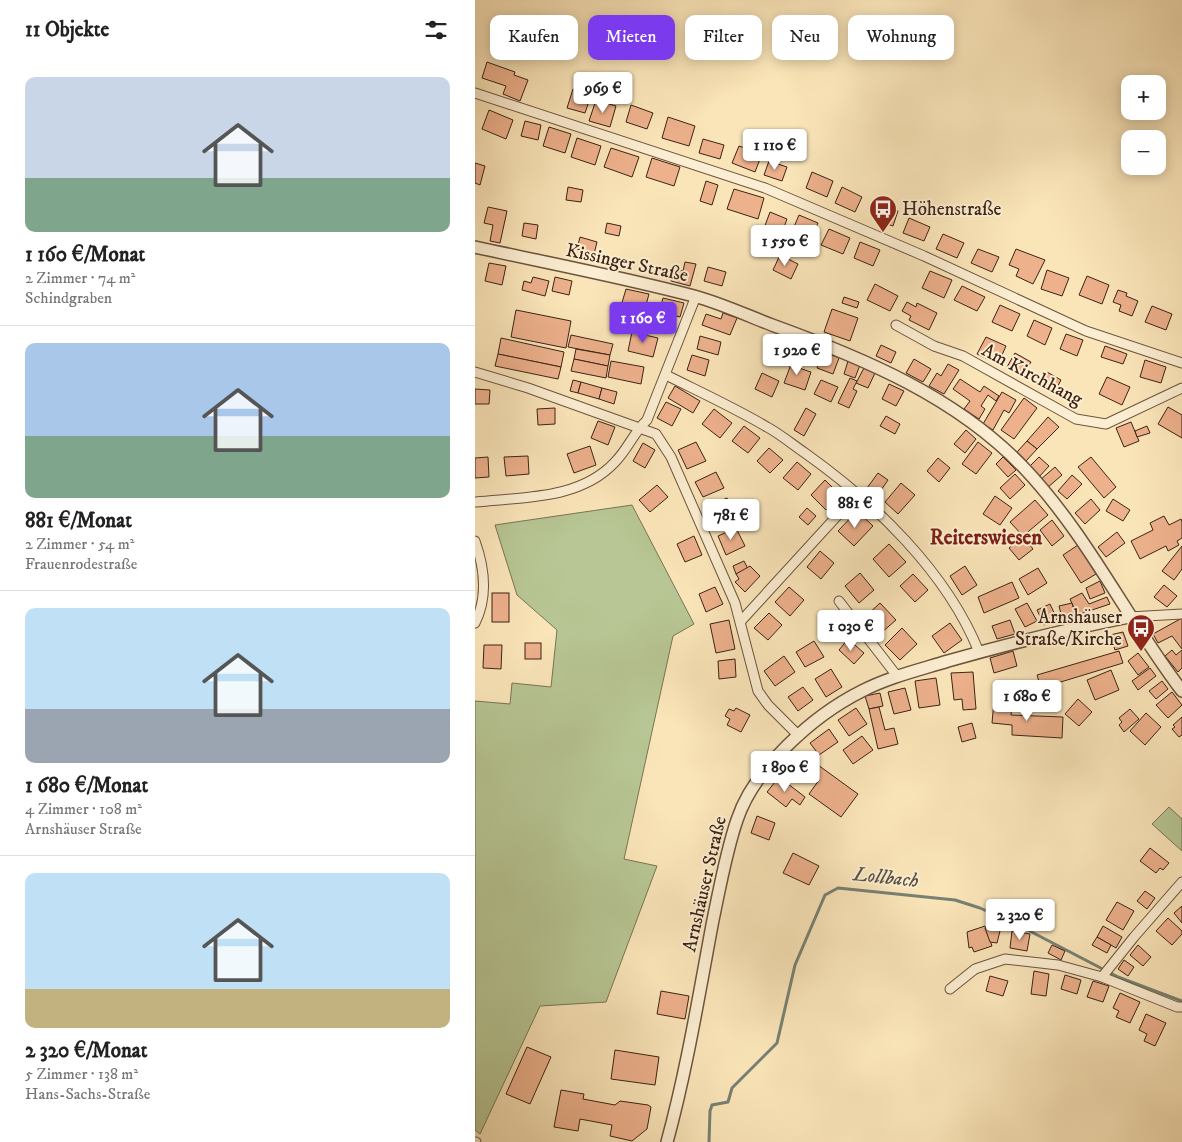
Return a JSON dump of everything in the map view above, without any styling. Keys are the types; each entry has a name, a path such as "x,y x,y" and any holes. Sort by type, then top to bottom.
{"street":[{"path":"475,93 765,188 924,256 1086,331 1182,363"},
{"name":"Kissinger Straße","path":"475,247 695,296 843,351 889,372 937,400 984,433 1025,468 1078,532 1129,617 1182,691"},
{"path":"475,502 552,494 574,489 594,478 615,462 639,428 647,420 666,376 695,296"},
{"name":"Am Kirchhang","path":"896,325 934,346 971,360 1076,419 1106,424 1182,388"},
{"path":"475,372 528,388 656,434 671,456 741,621 758,691 799,736"},
{"path":"666,376 768,427 858,493 887,520 925,564 969,627 979,652"},
{"path":"741,621 858,493"},
{"path":"475,623 482,610 485,585 476,546"},
{"path":"839,601 897,676"},
{"path":"1129,617 1177,614"},
{"name":"Arnshäuser Straße","path":"667,1142 686,1067 726,858 737,818 748,794 768,767 799,736 828,713 861,691 897,676 1060,630 1129,617"},
{"path":"1105,972 1182,882"},
{"path":"950,989 975,969 1005,959 1105,972 1177,1007 1182,1007"}],"green space":[{"path":"632,505 694,624 673,636 624,859 657,866 606,1002 540,1006 480,1134 475,1130 475,701 510,704 512,683 551,687 557,630 517,595 495,525"},
{"path":"1169,807 1182,819 1182,851 1152,824"}],"building":[{"path":"487,62 515,72 514,75 528,80 520,101 503,94 506,86 482,78"},
{"path":"573,89 591,95 585,113 567,108"},
{"path":"596,100 616,106 610,127 589,121"},
{"path":"631,105 653,113 647,129 626,122"},
{"path":"489,110 513,120 506,139 482,129"},
{"path":"668,117 695,126 689,146 662,138"},
{"path":"525,121 541,125 538,140 521,136"},
{"path":"549,127 571,134 565,153 543,146"},
{"path":"577,138 601,146 595,165 571,157"},
{"path":"703,139 724,145 720,159 699,153"},
{"path":"739,146 762,154 755,172 732,163"},
{"path":"611,148 639,157 632,177 604,167"},
{"path":"652,158 680,167 674,186 646,177"},
{"path":"769,161 787,167 782,181 764,175"},
{"path":"475,163 485,166 480,185 475,183"},
{"path":"812,172 833,181 827,197 806,188"},
{"path":"706,181 718,185 712,205 700,201"},
{"path":"568,187 583,190 581,202 566,200"},
{"path":"842,187 862,197 855,212 835,203"},
{"path":"734,189 764,198 758,219 727,209"},
{"path":"881,205 898,211 893,226 875,220"},
{"path":"488,207 507,211 500,243 490,241 493,225 484,223"},
{"path":"770,212 787,219 780,238 763,231"},
{"path":"799,215 818,223 809,242 791,234"},
{"path":"909,218 930,227 924,241 903,233"},
{"path":"524,223 538,225 536,239 522,236"},
{"path":"607,223 621,226 619,236 605,233"},
{"path":"829,229 850,238 843,254 821,245"},
{"path":"943,234 964,243 957,258 936,249"},
{"path":"580,237 597,242 594,254 577,249"},
{"path":"860,242 880,250 873,266 854,258"},
{"path":"978,249 999,257 992,272 971,263"},
{"path":"1016,249 1045,260 1033,284 1016,276 1019,269 1009,265"},
{"path":"780,255 798,264 791,279 773,270"},
{"path":"685,262 696,264 690,286 671,281 674,269 683,271"},
{"path":"489,263 506,266 502,285 485,281"},
{"path":"708,267 726,272 722,286 704,281"},
{"path":"1047,270 1069,278 1062,296 1041,289"},
{"path":"930,271 952,280 944,298 922,288"},
{"path":"1087,276 1109,285 1102,304 1079,295"},
{"path":"533,277 549,281 545,296 522,290 524,281 531,283"},
{"path":"555,277 572,281 569,295 552,291"},
{"path":"875,284 898,296 890,311 867,300"},
{"path":"962,286 985,297 977,311 954,300"},
{"path":"626,289 649,294 646,305 638,303 636,309 621,306"},
{"path":"1118,290 1127,293 1126,296 1138,301 1132,316 1119,311 1121,305 1113,302"},
{"path":"844,297 859,302 857,308 842,303"},
{"path":"663,298 684,303 680,317 659,312"},
{"path":"907,302 916,307 917,303 937,313 929,330 909,320 911,316 902,311"},
{"path":"1000,305 1020,314 1012,331 992,322"},
{"path":"1152,306 1172,314 1166,330 1145,322"},
{"path":"616,308 665,320 662,333 612,321"},
{"path":"832,309 858,318 850,341 824,332"},
{"path":"516,310 571,321 566,348 511,337"},
{"path":"723,313 737,318 730,335 702,325 706,314 721,319"},
{"path":"1034,320 1052,328 1045,345 1027,336"},
{"path":"632,332 658,338 653,357 628,351"},
{"path":"777,334 812,346 806,361 771,348"},
{"path":"1066,334 1083,340 1077,356 1060,349"},
{"path":"571,335 613,344 610,355 568,347"},
{"path":"700,336 721,342 718,355 697,349"},
{"path":"986,337 1006,346 998,364 977,354"},
{"path":"501,338 564,352 561,367 498,354"},
{"path":"881,345 896,352 891,363 876,356"},
{"path":"1105,346 1127,354 1123,364 1101,357"},
{"path":"576,349 610,355 608,366 574,359"},
{"path":"824,352 839,358 833,374 817,368"},
{"path":"1015,353 1031,362 1022,376 1007,367"},
{"path":"498,354 561,367 558,379 495,366"},
{"path":"692,355 709,360 705,376 687,370"},
{"path":"574,359 608,366 606,378 571,371"},
{"path":"793,359 802,361 799,368 811,372 805,390 784,383"},
{"path":"914,359 931,369 923,382 906,373"},
{"path":"1145,360 1166,367 1161,383 1140,377"},
{"path":"611,361 644,367 641,384 608,377"},
{"path":"848,361 860,365 855,378 844,374"},
{"path":"948,364 959,370 944,394 929,386 937,373 941,376"},
{"path":"864,368 875,373 868,388 856,383"},
{"path":"1047,372 1061,380 1054,393 1040,385"},
{"path":"762,373 779,381 772,397 755,389"},
{"path":"1107,377 1130,387 1122,405 1099,394"},
{"path":"850,378 857,381 853,389 857,391 849,408 838,403"},
{"path":"960,379 980,392 984,386 999,396 996,401 988,395 981,406 985,409 979,419 964,409 970,401 953,389"},
{"path":"573,380 581,382 578,393 570,391"},
{"path":"821,380 838,387 831,402 814,394"},
{"path":"581,382 602,388 599,399 578,393"},
{"path":"889,384 904,391 896,406 882,399"},
{"path":"675,386 700,401 693,413 668,398"},
{"path":"602,388 617,392 614,404 599,399"},
{"path":"475,389 490,390 489,404 475,404"},
{"path":"1002,392 1016,400 1009,413 1004,410 993,430 983,424"},
{"path":"1024,398 1037,408 1014,439 1001,430"},
{"path":"666,402 681,409 672,426 657,418"},
{"path":"1168,407 1182,415 1182,438 1158,424"},
{"path":"555,408 555,424 538,425 537,409"},
{"path":"806,408 816,414 804,436 794,430"},
{"path":"714,409 732,423 720,438 702,424"},
{"path":"886,416 900,424 895,434 880,426"},
{"path":"1048,417 1059,427 1037,449 1027,441"},
{"path":"598,421 615,427 608,445 591,438"},
{"path":"1131,422 1139,441 1124,447 1116,428"},
{"path":"744,426 760,438 748,453 732,441"},
{"path":"1147,426 1150,433 1137,437 1135,431"},
{"path":"966,430 976,439 965,453 954,444"},
{"path":"1027,441 1037,449 1026,461 1017,452"},
{"path":"696,442 706,461 687,469 678,450"},
{"path":"978,442 992,453 976,474 962,464"},
{"path":"643,443 655,450 645,468 633,461"},
{"path":"590,446 596,465 574,473 567,454"},
{"path":"769,448 783,460 770,473 757,461"},
{"path":"528,456 529,474 506,476 504,457"},
{"path":"488,457 489,477 475,478 475,458"},
{"path":"1003,457 1016,470 1008,477 996,464"},
{"path":"1039,457 1049,466 1039,477 1029,467"},
{"path":"1091,457 1116,487 1104,498 1078,467"},
{"path":"938,458 950,468 939,482 927,471"},
{"path":"797,462 811,474 798,490 783,478"},
{"path":"1055,467 1062,475 1047,488 1040,480"},
{"path":"716,472 724,488 703,497 695,482"},
{"path":"878,473 888,480 877,496 867,488"},
{"path":"1015,474 1025,485 1010,499 1000,488"},
{"path":"1072,475 1082,484 1067,499 1058,491"},
{"path":"825,480 841,496 826,510 811,495"},
{"path":"901,483 915,495 898,514 885,502"},
{"path":"657,485 668,497 650,512 639,500"},
{"path":"995,496 1012,508 1000,525 983,514"},
{"path":"727,498 734,513 712,522 706,507"},
{"path":"1091,499 1100,510 1085,524 1075,513"},
{"path":"1113,499 1130,510 1123,521 1106,511"},
{"path":"1035,500 1048,515 1023,536 1010,522"},
{"path":"807,508 816,516 808,525 799,517"},
{"path":"857,511 873,526 854,546 838,531"},
{"path":"1164,516 1169,525 1181,519 1182,538 1177,541 1179,545 1168,551 1166,546 1140,559 1131,541 1153,530 1150,523"},
{"path":"1052,520 1064,536 1052,546 1040,530"},
{"path":"736,528 745,546 726,555 718,536"},
{"path":"1117,532 1125,543 1106,557 1098,547"},
{"path":"694,536 702,555 685,562 677,544"},
{"path":"1023,536 1033,549 1019,560 1009,548"},
{"path":"889,544 906,562 889,577 873,559"},
{"path":"1078,545 1096,574 1081,583 1063,555"},
{"path":"1182,546 1182,569 1174,580 1162,571"},
{"path":"820,551 834,563 821,579 807,567"},
{"path":"744,561 748,569 736,574 733,566"},
{"path":"750,566 760,576 745,592 735,582 739,579 736,574"},
{"path":"965,566 977,585 962,595 950,576"},
{"path":"1038,568 1047,583 1028,595 1019,579"},
{"path":"860,573 874,590 859,603 845,586"},
{"path":"913,574 928,590 915,602 900,586"},
{"path":"1100,581 1105,593 1090,599 1086,588"},
{"path":"1012,582 1019,598 984,613 978,597"},
{"path":"1164,585 1177,596 1167,607 1154,597"},
{"path":"715,587 723,604 706,612 699,594"},
{"path":"789,587 804,600 790,616 775,602"},
{"path":"492,593 509,593 509,622 492,622"},
{"path":"1082,593 1089,604 1107,597 1110,604 1077,615 1070,599"},
{"path":"880,603 896,620 881,633 866,616"},
{"path":"1027,603 1037,621 1025,627 1015,609"},
{"path":"1072,603 1075,615 1062,618 1059,606"},
{"path":"1050,604 1057,619 1044,625 1037,610"},
{"path":"769,613 782,625 768,640 754,628"},
{"path":"1182,618 1182,649 1172,636 1158,643 1153,634"},
{"path":"729,620 735,649 716,653 710,624"},
{"path":"1010,620 1015,634 997,639 992,626"},
{"path":"950,623 962,640 944,653 932,636"},
{"path":"902,628 917,644 900,660 885,645"},
{"path":"1123,632 1128,646 1115,650 1110,635"},
{"path":"848,639 864,653 854,664 839,650"},
{"path":"814,641 824,657 805,667 796,652"},
{"path":"525,643 541,643 541,659 525,659"},
{"path":"484,645 502,645 501,669 483,668"},
{"path":"1172,650 1176,655 1182,650 1182,668 1178,672 1165,656"},
{"path":"1013,651 1017,666 994,673 990,658"},
{"path":"1119,651 1123,663 1041,688 1037,675"},
{"path":"1138,653 1149,667 1138,675 1128,661"},
{"path":"784,656 795,672 775,686 764,671"},
{"path":"735,659 736,677 719,679 718,661"},
{"path":"1150,668 1156,676 1138,690 1132,681"},
{"path":"831,669 842,687 826,697 815,679"},
{"path":"1111,670 1119,690 1095,700 1087,680"},
{"path":"973,672 976,709 963,710 962,699 954,700 951,673"},
{"path":"936,678 940,705 919,708 915,681"},
{"path":"1162,681 1168,689 1156,699 1149,691"},
{"path":"803,687 813,700 798,711 788,697"},
{"path":"905,688 911,710 894,714 888,692"},
{"path":"1172,692 1182,705 1168,718 1156,705"},
{"path":"880,693 883,706 869,709 865,696"},
{"path":"1078,699 1092,712 1079,726 1065,714"},
{"path":"994,701 1012,702 1011,715 1063,717 1062,738 1012,735 1012,725 992,723"},
{"path":"879,707 885,730 894,728 898,744 878,749 869,709"},
{"path":"736,708 750,715 741,732 727,725 730,719 725,716 729,709 734,711"},
{"path":"856,708 867,724 849,736 838,720"},
{"path":"1130,709 1139,719 1124,732 1119,725 1122,722 1119,718"},
{"path":"1146,713 1161,727 1145,745 1130,731"},
{"path":"1182,717 1182,735 1179,737 1172,729 1175,727 1173,725"},
{"path":"972,723 976,738 962,742 958,727"},
{"path":"829,729 838,742 819,755 810,743"},
{"path":"862,736 873,750 853,764 843,750"},
{"path":"800,752 858,794 841,817 809,794 819,780 794,761"},
{"path":"779,777 805,797 800,805 792,799 786,807 767,792"},
{"path":"757,816 775,823 769,840 751,833"},
{"path":"1150,848 1169,863 1163,870 1160,868 1156,873 1140,861"},
{"path":"793,853 819,866 809,885 783,873"},
{"path":"1145,891 1155,898 1147,909 1137,901"},
{"path":"1117,902 1134,911 1123,930 1106,920"},
{"path":"1182,906 1182,923 1174,913"},
{"path":"1168,918 1182,931 1182,934 1172,945 1156,931"},
{"path":"985,926 992,946 974,952 972,947 969,948 967,932"},
{"path":"1103,926 1122,937 1116,948 1097,937"},
{"path":"988,927 1000,931 997,943 990,942 985,928"},
{"path":"1012,931 1030,934 1027,951 1010,948"},
{"path":"1097,937 1111,945 1107,953 1092,945"},
{"path":"1052,945 1065,951 1061,960 1048,953"},
{"path":"1138,945 1151,957 1143,966 1130,955"},
{"path":"1124,960 1134,967 1128,976 1118,969"},
{"path":"1034,971 1049,974 1046,996 1031,994"},
{"path":"1065,975 1081,980 1077,994 1061,989"},
{"path":"990,976 1008,981 1003,996 986,991"},
{"path":"1093,981 1109,986 1103,1002 1087,997"},
{"path":"661,991 689,996 685,1019 657,1014"},
{"path":"1120,993 1140,1002 1130,1023 1116,1017 1119,1011 1113,1008"},
{"path":"1146,1014 1166,1023 1155,1046 1144,1041 1147,1034 1139,1030"},
{"path":"527,1047 551,1057 530,1104 506,1094"},
{"path":"615,1050 659,1057 655,1085 611,1079"},
{"path":"561,1090 584,1094 583,1099 615,1105 620,1101 648,1105 651,1107 647,1129 632,1141 610,1136 612,1125 580,1119 578,1131 554,1127"}],"waterway":[{"name":"Lollbach","path":"709,1142 710,1111 712,1105 728,1102 732,1088 777,1043 795,965 825,895 838,888 955,900 980,908 1022,927 1118,977 1182,1001"}],"place":[{"name":"Höhenstraße","path":"883,233"},
{"name":"Arnshäuser Straße/Kirche","path":"1141,652"}],"district":[{"name":"Reiterswiesen","path":"986,538"}]}
